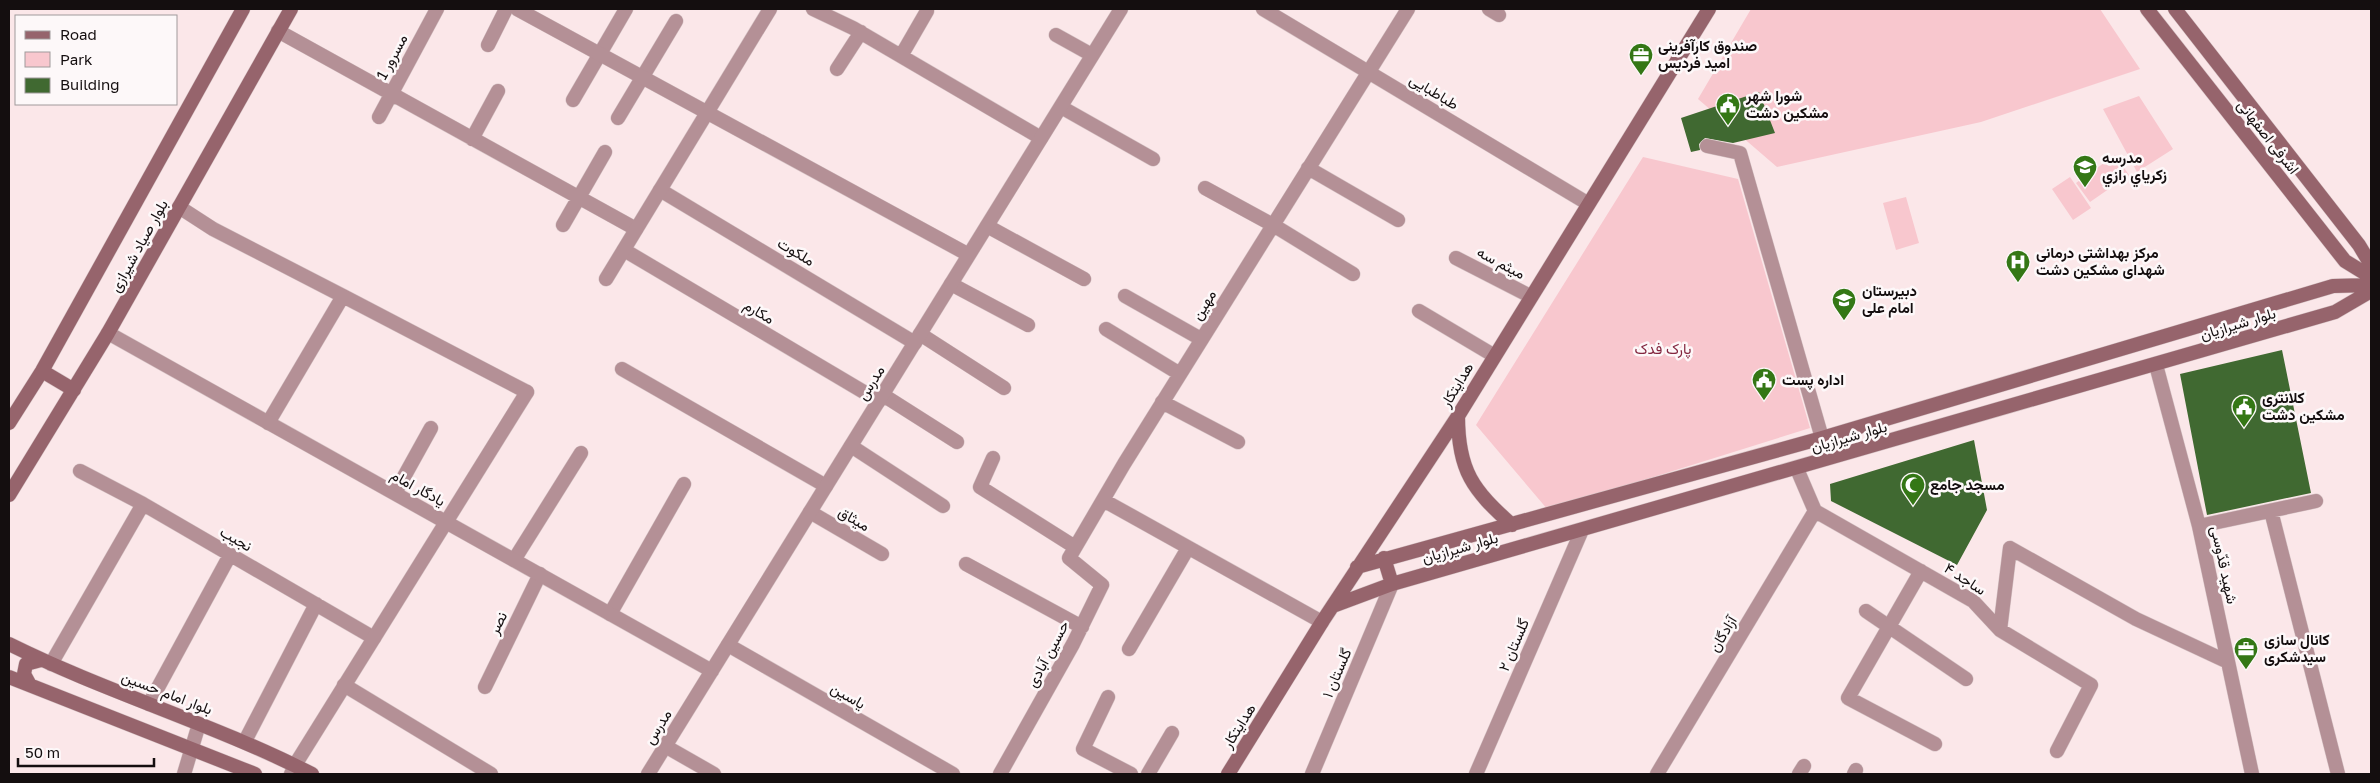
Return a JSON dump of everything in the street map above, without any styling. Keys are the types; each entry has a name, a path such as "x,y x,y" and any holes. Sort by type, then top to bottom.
{"main road":[{"name":"بلوار صیاد شیرازی","path":"9,423 42,371 243,9"},
{"name":"بلوار صیاد شیرازی","path":"9,495 108,333 291,9"},
{"name":"هدایتکار","path":"1228,774 1357,567 1458,416 1493,355 1709,9"},
{"name":"اشرفی اصفهانی","path":"2147,9 2345,261 2371,277"},
{"name":"اشرفی اصفهانی","path":"2175,9 2360,245 2371,265"},
{"name":"بلوار شیرازیان","path":"1357,567 1384,558 1512,526 1822,438 2333,286 2371,284"},
{"name":"بلوار شیرازیان","path":"1333,606 1392,584 1797,469 2335,312 2371,291"},
{"path":"42,371 74,390"},
{"path":"1458,416 1458,441 1462,461 1471,481 1485,500 1512,526"},
{"path":"1384,558 1392,584"},
{"name":"بلوار امام حسین","path":"9,644 46,662 245,741 293,770 312,774"},
{"path":"30,685 24,674 26,664 46,662"},
{"path":"9,678 255,774"}],"street":[{"name":"مسرور 1","path":"379,116 437,9"},
{"path":"488,45 506,9"},
{"path":"517,9 969,255"},
{"path":"573,100 626,9"},
{"path":"606,279 770,9"},
{"path":"812,9 861,32 1041,138"},
{"name":"مدرس","path":"648,774 1121,9"},
{"name":"طباطبایی","path":"1263,9 1587,203"},
{"name":"مهین","path":"1072,553 1162,402 1408,9"},
{"path":"902,56 927,11"},
{"path":"618,118 641,76 676,21"},
{"path":"278,31 636,229"},
{"path":"837,69 861,32"},
{"path":"1056,35 1092,55"},
{"path":"472,139 498,91"},
{"path":"1061,107 1153,159"},
{"path":"1707,146 1740,152 1822,438"},
{"path":"562,225 605,152"},
{"path":"1308,168 1398,220"},
{"path":"1205,188 1273,225 1353,274"},
{"name":"ملکوت","path":"660,190 1004,388"},
{"path":"179,207 213,229 527,392 293,770"},
{"path":"987,226 1084,280"},
{"name":"مکارم","path":"624,250 957,442"},
{"name":"میثم سه","path":"1456,258 1530,296"},
{"path":"951,284 1028,326"},
{"path":"268,422 343,296"},
{"path":"1125,296 1201,339"},
{"path":"1418,311 1493,355"},
{"path":"1106,329 1180,374"},
{"name":"یادگار امام","path":"108,333 712,670"},
{"name":"شهید قدّوسی","path":"2156,365 2199,526 2252,774"},
{"path":"622,369 826,486"},
{"path":"1162,402 1238,442"},
{"path":"394,493 431,428"},
{"path":"851,446 943,506"},
{"path":"514,560 581,453"},
{"path":"994,458 980,487 1072,553"},
{"path":"1797,469 1815,511"},
{"name":"نجیب","path":"80,471 142,504 374,638"},
{"path":"610,614 684,484"},
{"path":"1103,500 1322,622"},
{"path":"2199,526 2316,501"},
{"path":"46,662 142,504"},
{"name":"ساجد ۴","path":"1815,511 1973,601 2000,630 2091,685 2057,751"},
{"name":"آزادگان","path":"1657,774 1815,511"},
{"path":"2271,511 2338,774"},
{"name":"میثاق","path":"810,512 882,554"},
{"name":"گلستان ۲","path":"1476,774 1582,530"},
{"path":"1129,648 1188,548"},
{"path":"2000,630 2010,548 2136,619 2228,662"},
{"name":"حسین آبادی","path":"1000,774 1082,627 1102,585 1072,553"},
{"path":"149,704 230,555"},
{"path":"966,564 1082,627"},
{"path":"1921,571 1848,698 1935,744"},
{"name":"نصر","path":"485,687 540,574"},
{"name":"گلستان ۱","path":"1312,774 1392,584"},
{"path":"245,741 316,604"},
{"path":"1866,611 1966,679"},
{"name":"یاسین","path":"728,645 953,774"},
{"path":"344,685 491,774"},
{"path":"1108,697 1083,749 1131,774"},
{"path":"184,774 200,724"},
{"path":"1148,774 1172,732"},
{"path":"665,746 714,774"}],"green space":[{"path":"1751,9 2100,9 2140,69 1981,122 1777,167 1698,99"},
{"path":"2139,96 2173,149 2137,172 2103,109"},
{"path":"2115,155 2129,175 2090,202 2076,183"},
{"name":"پارک فدک","path":"1643,157 1738,179 1810,428 1548,510 1476,425"},
{"path":"2070,177 2091,208 2073,220 2052,189"},
{"path":"1906,197 1919,243 1896,250 1883,203"}],"building":[{"name":"شورا شهر مشکین دشت","path":"1759,92 1775,133 1733,143 1705,138 1699,144 1700,150 1691,152 1681,118"},
{"name":"کلانتری مشکین دشت","path":"2282,350 2311,493 2207,515 2180,374"},
{"name":"مسجد جامع","path":"1974,440 1987,510 1957,565 1831,501 1830,484"}],"place":[{"name":"صندوق کارآفرینی امید فردیس","path":"1641,76"},
{"name":"شورا شهر مشکین دشت","path":"1728,126"},
{"name":"مدرسه زكرياي رازي","path":"2085,188"},
{"name":"مرکز بهداشتی درمانی شهدای مشکین دشت","path":"2018,283"},
{"name":"دبیرستان امام علی","path":"1844,321"},
{"name":"اداره پست","path":"1764,401"},
{"name":"کلانتری مشکین دشت","path":"2244,428"},
{"name":"مسجد جامع","path":"1913,506"},
{"name":"کانال سازی سیدشکری","path":"2246,670"}]}
